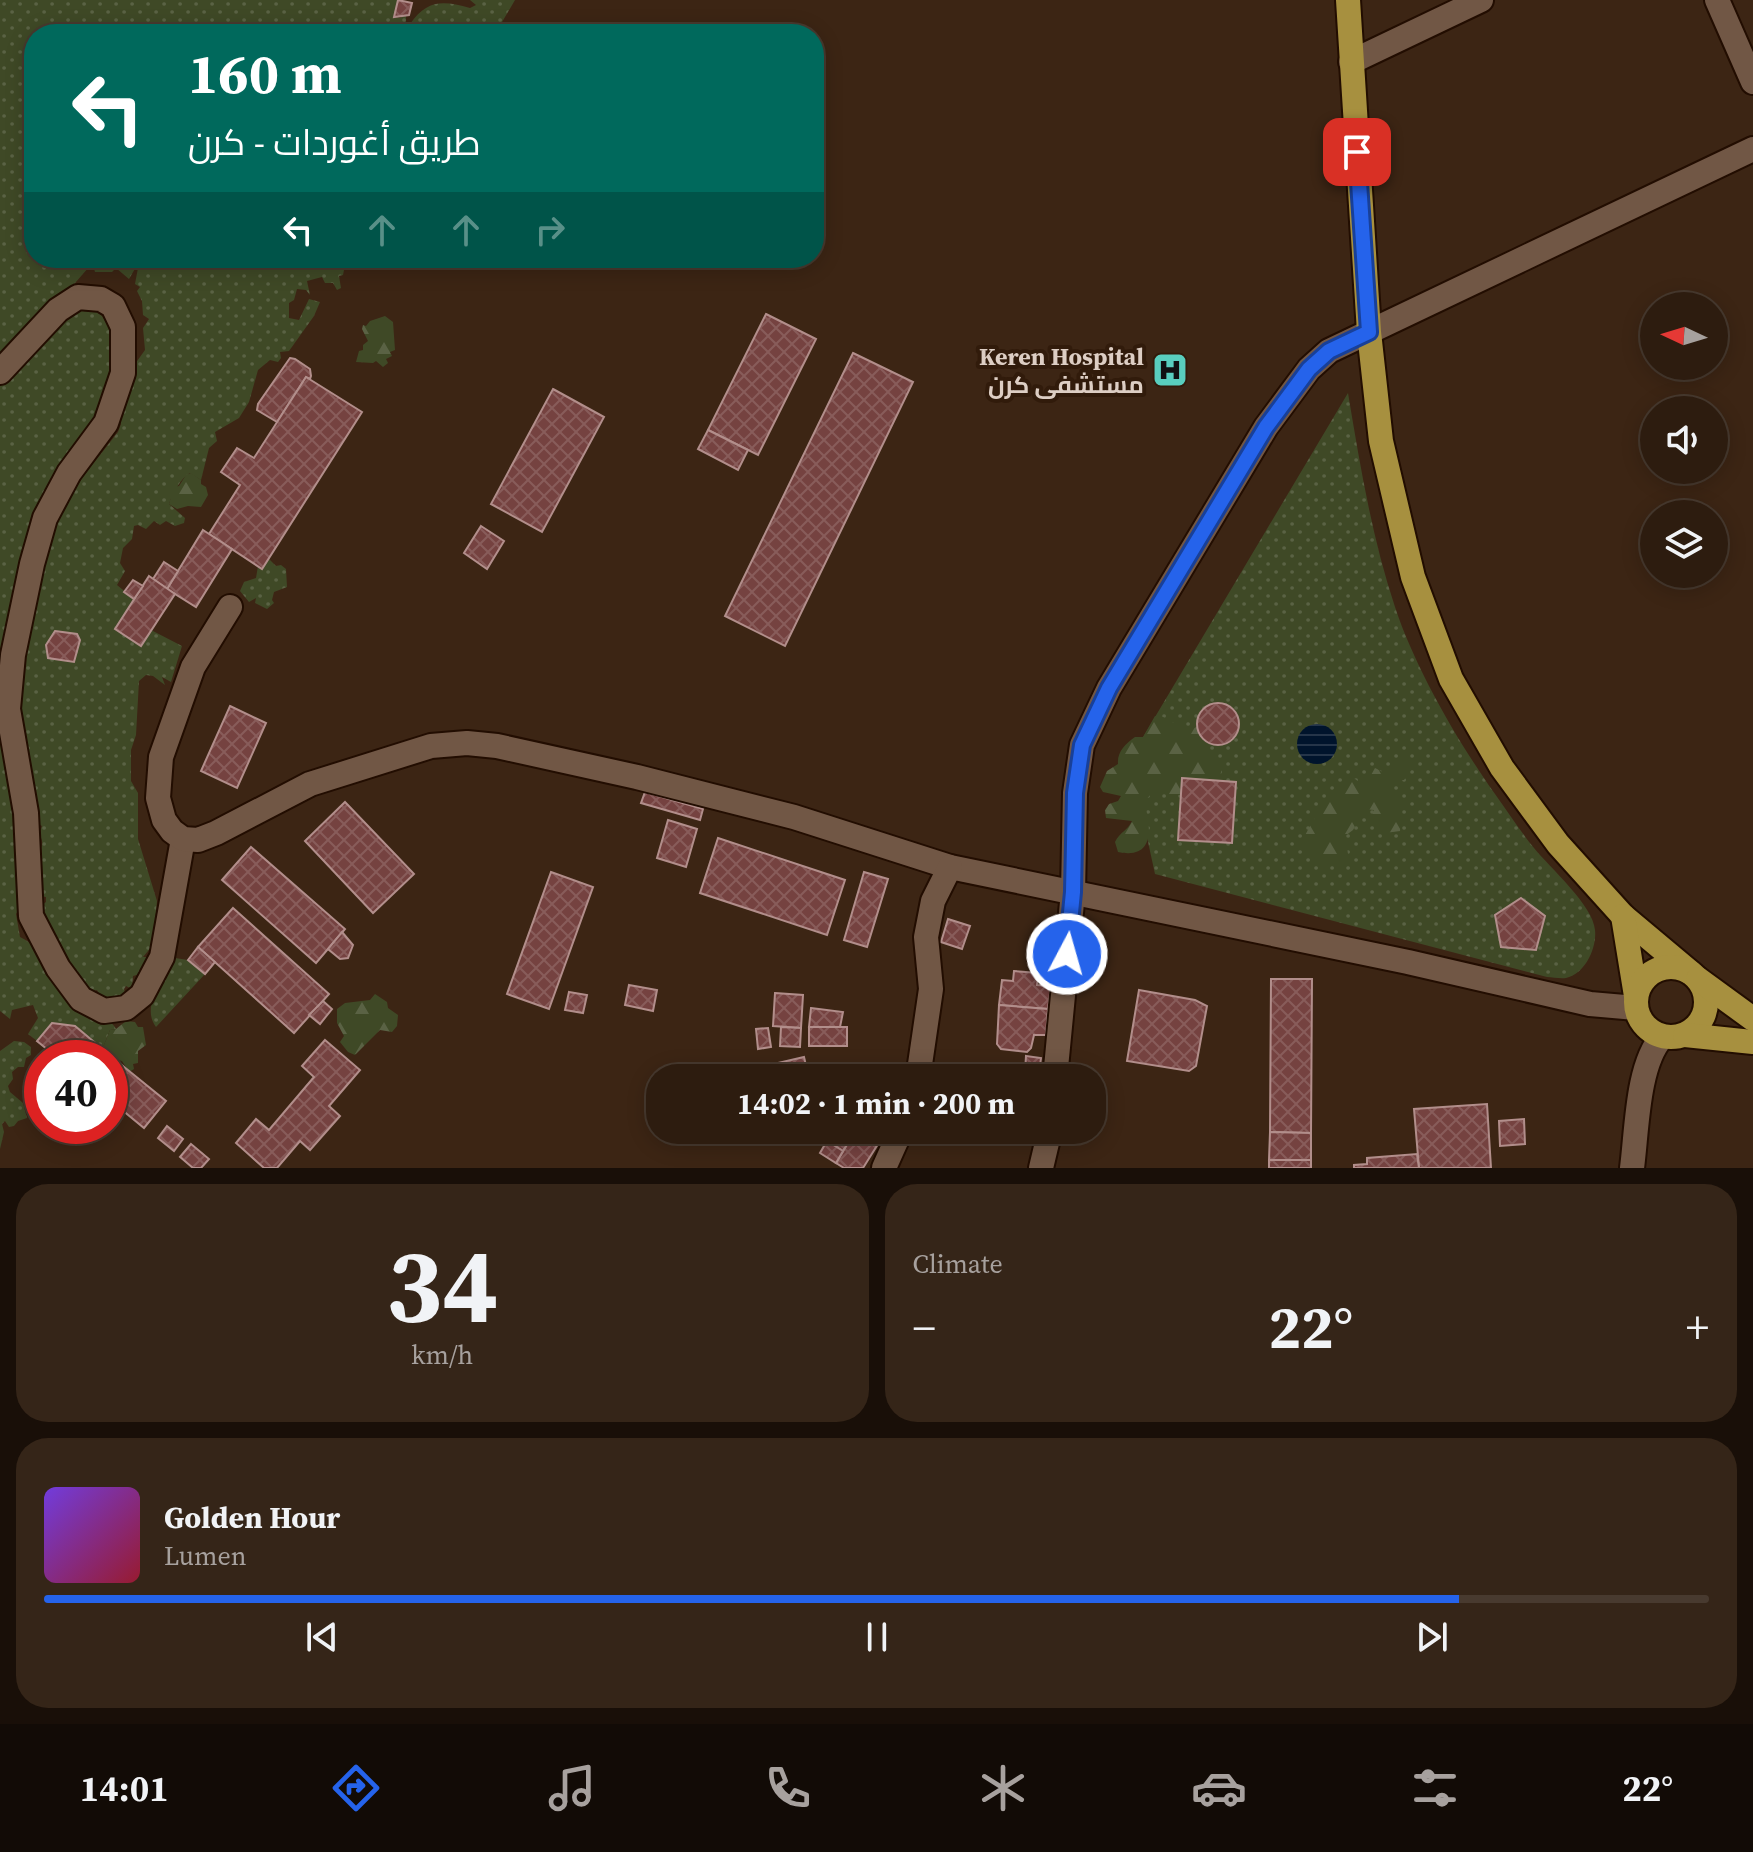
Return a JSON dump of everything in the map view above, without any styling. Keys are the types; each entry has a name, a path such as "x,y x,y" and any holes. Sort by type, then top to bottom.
{"highway":[{"path":"1348,0 1369,332 1381,441 1409,562 1451,679 1502,768 1558,844 1623,916 1694,976 1753,1019"},
{"path":"1623,916 1636,1002 1644,1025 1673,1036 1753,1042"},
{"path":"1636,1002 1644,979 1661,968 1681,968 1694,976 1704,989 1705,1011 1701,1021 1673,1036"}],"street":[{"path":"1351,62 1481,0"},
{"path":"1717,0 1753,82"},
{"path":"1056,1064 1073,892 1075,793 1082,745 1109,688 1266,427 1309,369 1329,351 1753,149"},
{"path":"0,372 58,310 78,297 101,299 113,306 123,327 123,373 106,423 69,473 45,518 13,655 8,709 26,813 31,916 58,968 81,999 104,1011 126,1008 142,995 162,957 183,839"},
{"path":"230,607 193,667 161,757 158,798 172,831 183,839 198,840 216,833 310,784 431,746 467,743 497,746 637,777 794,817 950,867 1421,965 1590,1004 1636,1002"},
{"path":"920,1064 931,989 926,937 933,901 950,867"},
{"path":"1632,1168 1644,1076 1651,1049 1673,1036"},
{"path":"884,1168 895,1144"},
{"path":"1041,1168 1047,1144"}],"green space":[{"path":"0,0 398,0 394,17 400,18 406,14 406,23 410,24 24,24 24,268 88,268 0,369"},
{"path":"470,0 515,0 501,24 410,24 423,10 436,4 470,8 476,5"},
{"path":"94,268 116,268 112,272 95,272"},
{"path":"116,268 135,268 129,279"},
{"path":"138,268 348,268 339,276 341,288 337,290 333,283 325,283 322,277 307,281 310,295 306,290 297,289 294,300 289,303 289,318 299,320 309,299 320,302 314,316 289,351 280,352 278,362 270,360 258,370 249,402 239,418 215,432 217,441 209,448 201,480 190,473 177,487 169,504 185,518 184,523 175,526 166,521 160,525 154,521 146,529 134,526 132,539 123,548 120,563 125,571 117,585 134,599 115,629 141,646 151,630 182,646 171,682 162,677 165,685 146,675 139,681 136,735 131,750 131,781 138,793 138,839 157,901 153,945 143,957 151,957 140,974 133,976 132,989 126,986 126,997 119,1000 101,998 97,990 91,992 67,963 48,929 42,905 46,897 38,896 38,852 42,843 39,834 42,826 37,823 14,702 46,538 82,478 118,432 121,424 118,416 135,364 145,350 143,328 149,319 143,315 142,301 137,291 140,287 135,284"},
{"path":"80,307 91,308 102,316 111,331 115,355 103,408 22,563 15,788 21,905 16,914 20,937 45,958 79,1005 113,1024 116,1029 110,1030 106,1040 91,1040 75,1026 53,1023 36,1040 28,1034 38,1018 33,1005 12,1010 10,1019 0,1011 0,385 46,334"},
{"path":"385,316 393,322 395,350 386,359 388,363 383,367 376,361 356,362 359,351 368,341 363,325"},
{"path":"1348,393 1373,528 1395,607 1414,655 1452,728 1481,774 1529,842 1579,898 1592,920 1595,937 1592,952 1584,966 1573,976 1547,977 1155,874 1130,759"},
{"path":"191,473 201,480 208,495 201,507 177,509 169,504 171,497 167,493 169,488 179,486"},
{"path":"268,558 276,566 286,569 287,587 274,592 274,603 267,609 255,603 256,598 249,602 240,591 244,582 256,578 258,566"},
{"path":"1155,716 1187,730 1197,727 1199,734 1209,744 1210,753 1222,768 1219,780 1182,778 1181,795 1152,793 1144,802 1149,830 1145,846 1130,853 1118,852 1115,842 1132,821 1106,818 1105,810 1109,804 1118,801 1121,796 1103,792 1100,787 1107,771 1118,764 1122,749 1135,737 1143,737"},
{"path":"1400,757 1410,758 1411,770 1404,780 1395,780 1388,787 1389,794 1398,794 1403,800 1400,831 1380,831 1370,821 1374,810 1365,809 1353,830 1345,836 1349,860 1345,864 1320,862 1303,849 1308,830 1332,792 1355,779 1365,786 1375,768 1383,772 1386,766 1392,766"},
{"path":"175,958 188,960 205,974 156,1027 152,1019 152,1001"},
{"path":"375,994 398,1015 397,1026 392,1032 380,1030 355,1055 340,1042 344,1036 337,1023 337,1009 345,1003 370,1000"},
{"path":"126,1021 143,1027 146,1045 138,1051 138,1063 133,1064 134,1069 129,1072 128,1040 106,1040 110,1030"},
{"path":"14,1041 24,1042 24,1067 12,1072 13,1079 8,1086 10,1092 23,1103 24,1119 14,1126 9,1127 5,1121 2,1124 4,1132 0,1149 0,1051"}],"water":[{"path":"1317,724 1331,730 1337,744 1331,758 1317,764 1303,758 1297,744 1303,730"}],"building":[{"path":"398,0 412,3 409,15 394,17"},
{"path":"766,314 816,339 758,455 708,430"},
{"path":"853,353 913,382 785,646 725,616"},
{"path":"290,358 310,369 311,376 310,379 306,377 277,422 257,410 258,404"},
{"path":"306,377 362,412 262,569 209,534 240,485 221,472 237,448 254,458"},
{"path":"553,389 604,417 542,532 491,504"},
{"path":"708,430 748,450 738,470 698,449"},
{"path":"481,526 504,541 487,569 464,553"},
{"path":"203,530 232,549 196,607 167,589"},
{"path":"164,562 178,571 167,589 153,579"},
{"path":"149,576 175,594 141,646 115,629"},
{"path":"133,580 143,586 134,599 124,592"},
{"path":"55,631 77,634 80,640 74,662 48,658 46,645"},
{"path":"1218,703 1233,709 1239,724 1233,739 1218,745 1203,739 1197,724 1203,709"},
{"path":"230,706 266,723 237,788 201,771"},
{"path":"1182,778 1236,782 1232,843 1178,840"},
{"path":"645,792 703,809 700,820 641,803"},
{"path":"345,802 414,874 373,913 305,841"},
{"path":"668,820 697,829 686,867 657,858"},
{"path":"718,838 845,880 827,935 700,893"},
{"path":"251,847 345,929 316,963 222,880"},
{"path":"551,872 593,887 549,1009 507,994"},
{"path":"864,872 888,879 867,947 844,940"},
{"path":"1521,898 1545,916 1536,950 1501,947 1495,915"},
{"path":"233,908 329,994 294,1033 198,947"},
{"path":"948,919 970,926 962,949 941,942"},
{"path":"342,932 353,945 348,958 340,959 328,949"},
{"path":"198,947 215,962 205,974 188,960"},
{"path":"1014,971 1038,973 1037,985 1051,986 1048,1009 999,1005 1002,980 1013,981"},
{"path":"1271,979 1312,979 1311,1133 1270,1132"},
{"path":"629,985 657,990 653,1011 625,1005"},
{"path":"1139,990 1195,1000 1207,1006 1196,1066 1189,1071 1127,1061"},
{"path":"569,992 587,995 583,1013 565,1010"},
{"path":"775,993 803,995 801,1028 773,1026"},
{"path":"323,1001 332,1009 320,1024 309,1015"},
{"path":"999,1005 1048,1009 1046,1035 1034,1035 1027,1052 1001,1049 997,1044"},
{"path":"811,1008 843,1012 840,1027 809,1027"},
{"path":"52,1023 75,1026 92,1040 38,1040"},
{"path":"781,1027 801,1028 800,1047 780,1046"},
{"path":"809,1027 847,1027 847,1046 809,1046"},
{"path":"768,1028 771,1047 758,1049 756,1029"},
{"path":"325,1040 360,1070 329,1106 340,1116 310,1150 300,1141 277,1168 264,1168 236,1143 256,1119 269,1130 314,1077 302,1066"},
{"path":"1026,1056 1041,1058 1040,1064 1026,1064"},
{"path":"804,1057 806,1064 778,1064"},
{"path":"128,1070 166,1101 144,1128 128,1115"},
{"path":"1487,1104 1491,1168 1419,1168 1414,1109"},
{"path":"1524,1119 1525,1144 1500,1146 1499,1121"},
{"path":"167,1126 183,1139 174,1151 158,1138"},
{"path":"1270,1132 1311,1133 1311,1160 1269,1160"},
{"path":"191,1144 209,1159 201,1168 193,1168 180,1157"},
{"path":"825,1144 832,1144 843,1151 836,1163 820,1153"},
{"path":"832,1144 847,1144 843,1151"},
{"path":"848,1144 878,1144 863,1168 844,1168 836,1163"},
{"path":"1417,1154 1419,1168 1354,1168 1354,1165 1367,1164 1367,1158"},
{"path":"1269,1160 1311,1160 1311,1168 1269,1168"}],"place":[{"name":"Keren Hospital مستشفى كرن","path":"1170,370"}],"route":[{"path":"1067,954 1073,892 1075,793 1082,745 1109,688 1266,427 1309,369 1329,351 1369,332 1357,152"}]}
